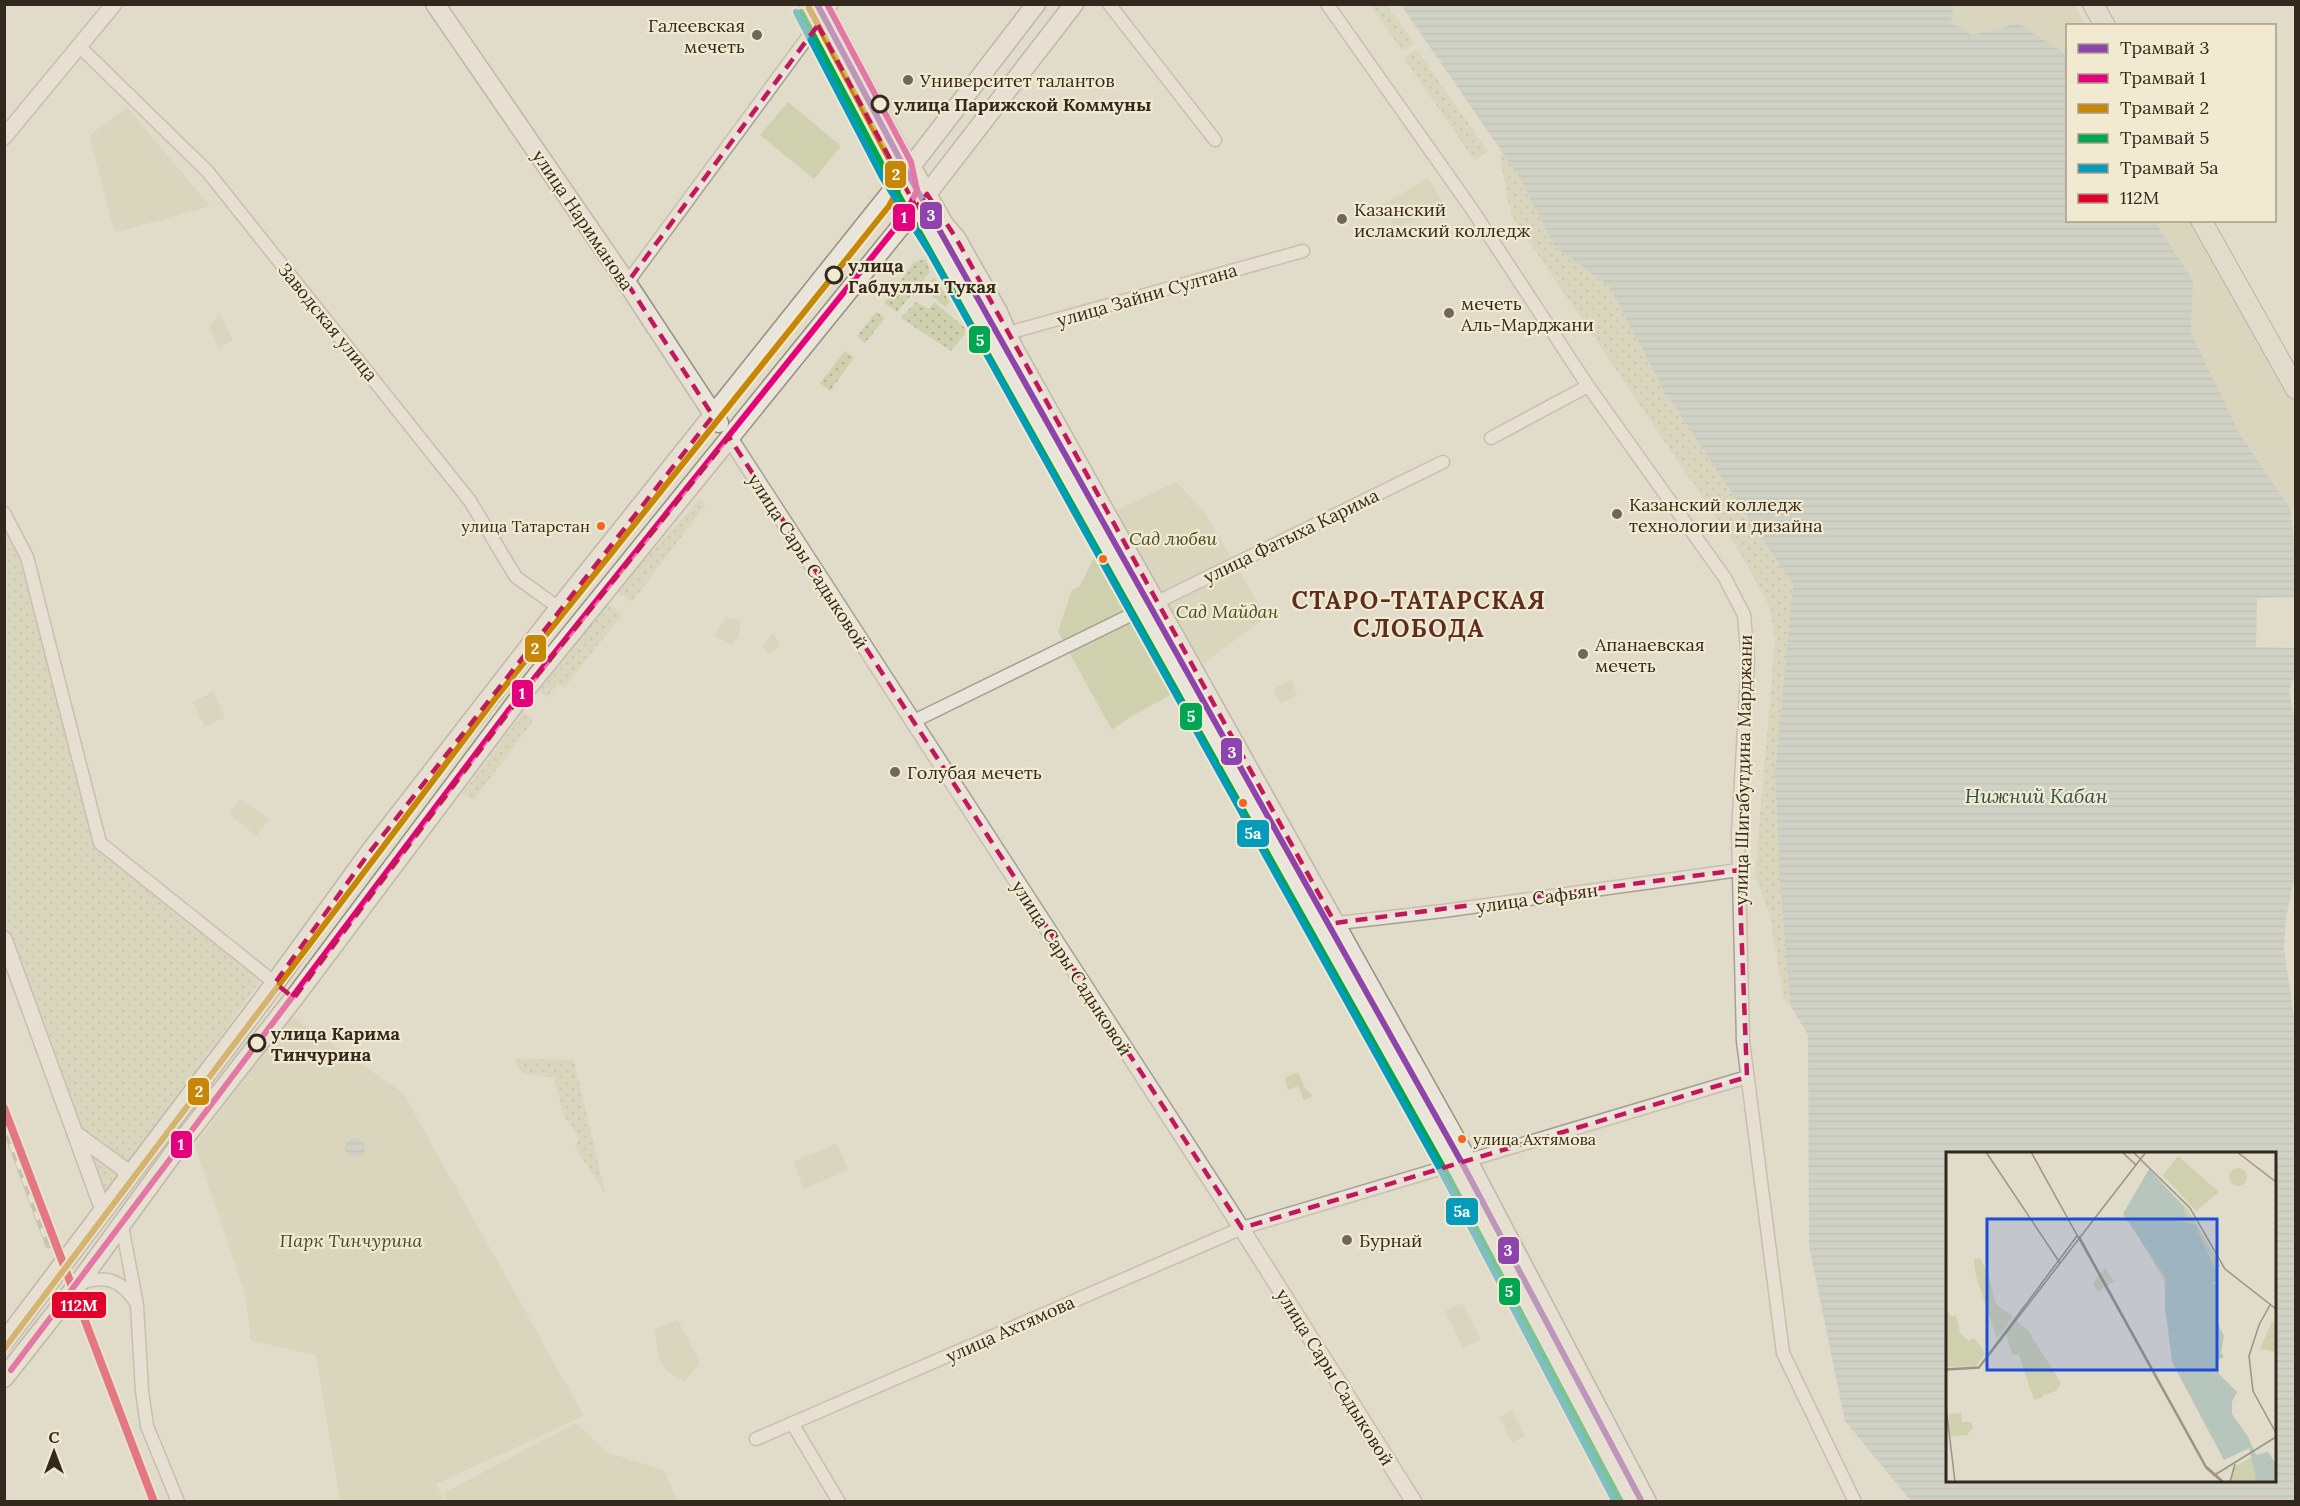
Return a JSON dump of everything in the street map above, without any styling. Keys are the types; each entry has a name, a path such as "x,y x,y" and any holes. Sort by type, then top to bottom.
{"main road":[{"name":"улица Нариманова","path":"435,4 627,283 729,437"},
{"path":"4,1342 275,983 369,853 560,608 900,181 1036,4"},
{"path":"4,1378 122,1226 183,1140 294,998 523,693 921,200 1074,4"},
{"path":"2080,4 2090,24"},
{"path":"2093,4 2104,24"},
{"path":"911,166 921,200"},
{"path":"900,181 957,238 998,312 999,335 1647,1502"},
{"path":"2202,222 2295,389"},
{"path":"2214,222 2295,369"},
{"path":"275,983 294,998"},
{"path":"1460,1164 1628,1502"},
{"path":"122,1226 127,1179"},
{"path":"103,1210 122,1226"}],"street":[{"path":"4,137 114,4"},
{"path":"806,4 900,181"},
{"path":"1109,4 1215,140"},
{"name":"улица Шигабутдина Марджани","path":"1327,4 1471,208 1588,386 1725,578 1744,615 1748,639 1748,660 1738,833 1743,1041 1747,1077 1782,1353 1855,1502"},
{"path":"627,283 818,25 828,7"},
{"path":"828,7 911,166"},
{"name":"Заводская улица","path":"80,47 208,172 471,501 516,577 560,608"},
{"name":"улица Зайни Султана","path":"999,335 1303,251"},
{"path":"1491,438 1588,386"},
{"name":"улица Сары Садыковой","path":"729,437 1242,1228 1414,1502"},
{"name":"улица Фатыха Карима","path":"912,722 1443,462"},
{"path":"4,513 27,557 100,843 275,983"},
{"name":"улица Сафьян","path":"1326,925 1454,910 1739,870"},
{"path":"4,939 103,1210"},
{"name":"улица Ахтямова","path":"756,1439 1242,1228 1747,1077"},
{"path":"76,1134 124,1169 127,1179"},
{"path":"122,1226 137,1305 142,1391 147,1426 178,1502"},
{"path":"78,1284 99,1279 114,1281 128,1291 137,1305"},
{"path":"792,1423 839,1502"}],"highlighted area":[{"path":"818,25 916,207 927,194 956,238 1335,923 1739,870 1747,1077 1242,1228 729,437 523,693 294,998 275,983 369,853 713,416 627,283"}],"green space":[{"path":"2074,4 2084,24 2066,24 2066,54 2018,23 1972,35 1951,22 1954,5"},
{"path":"1371,5 1387,5 1414,43 1402,51"},
{"path":"1416,49 1488,151 1474,160 1404,58"},
{"path":"788,102 841,146 814,179 760,135"},
{"path":"127,107 210,206 115,233 89,136"},
{"path":"1503,152 1520,178 1554,246 1609,286 1665,392 1793,585 1775,772 1780,880 1790,1005 1784,1000 1770,917 1755,875 1775,640 1769,605 1737,548 1511,215 1500,157"},
{"path":"1428,178 1447,208 1394,228 1384,204"},
{"path":"2156,222 2193,222 2295,396 2296,507 2291,510 2238,431 2191,332 2193,281"},
{"path":"926,259 930,272 897,312 884,303 914,262"},
{"path":"934,277 950,302 945,307 924,288"},
{"path":"916,302 929,309 934,302 965,328 965,334 951,351 901,318"},
{"path":"876,312 885,318 865,343 857,336"},
{"path":"220,314 233,340 219,348 209,327"},
{"path":"845,351 854,358 830,391 820,383"},
{"path":"1176,482 1204,511 1266,617 1173,686 1176,692 1130,717 1112,730 1058,632 1072,590 1080,586 1117,510"},
{"path":"700,499 706,504 632,602 616,591"},
{"path":"5,516 23,559 95,848 261,980 105,1197 5,926"},
{"path":"605,602 622,615 564,688 558,683 547,698 539,691"},
{"path":"726,617 741,621 739,636 732,645 714,636"},
{"path":"773,633 780,644 768,654 762,646"},
{"path":"1291,679 1297,696 1280,703 1273,689"},
{"path":"213,692 225,717 205,727 193,702"},
{"path":"523,712 534,720 473,801 463,793"},
{"path":"240,800 270,818 256,836 229,813"},
{"name":"Парк Тинчурина","path":"292,1016 403,1093 584,1416 436,1484 444,1501 340,1501 316,1355 251,1341 245,1294 195,1145"},
{"path":"513,1059 574,1060 605,1193 575,1147 579,1139 564,1116 554,1078 522,1073"},
{"path":"1298,1072 1306,1090 1313,1096 1304,1100 1298,1086 1288,1090 1285,1078"},
{"path":"837,1143 848,1170 804,1189 793,1162"},
{"path":"1462,1303 1481,1339 1463,1348 1445,1311"},
{"path":"678,1320 700,1363 685,1381 668,1372 660,1361 657,1347 655,1328"},
{"path":"1512,1411 1525,1436 1512,1443 1499,1417"},
{"path":"576,1423 608,1453 664,1470 678,1501 447,1501 444,1493"}],"water":[{"name":"Нижний Кабан","path":"1401,5 1954,5 1951,22 1972,35 2018,23 2066,54 2066,222 2156,222 2193,281 2191,332 2238,431 2291,510 2295,597 2257,598 2256,647 2296,648 2295,675 2289,691 2296,728 2296,868 2286,918 2284,949 2296,1031 2295,1501 1911,1501 1845,1421 1809,1246 1808,1035 1790,1005 1780,880 1775,772 1793,585 1665,392 1609,286 1554,246 1520,178"},
{"path":"351,1138 359,1138 365,1144 365,1152 359,1158 351,1158 345,1152 345,1144"}],"tram line":[{"name":"3","path":"817,4 903,165 1462,1163 1642,1502"},
{"name":"1","path":"11,1370 508,711 905,216 917,190 911,162 827,4"},
{"name":"2","path":"4,1349 494,700 889,206 899,188 894,168 809,8"},
{"name":"5а","path":"796,12 883,179 931,255 1442,1173 1615,1502"},
{"name":"5","path":"801,12 887,174 1446,1172 1621,1502"},
{"path":"892,209 912,207 927,215 937,225"}],"railway":[{"path":"4,1127 48,1246"}],"transit line":[{"name":"112М","path":"4,1108 154,1502"}],"place":[{"name":"Галеевская мечеть","path":"757,35"},
{"name":"Университет талантов","path":"908,80"},
{"name":"улица Парижской Коммуны","path":"880,104"},
{"name":"Казанский исламский колледж","path":"1342,219"},
{"name":"улица Габдуллы Тукая","path":"834,275"},
{"name":"мечеть Аль-Марджани","path":"1449,313"},
{"name":"Казанский колледж технологии и дизайна","path":"1617,514"},
{"name":"улица Татарстан","path":"601,526"},
{"name":"Апанаевская мечеть","path":"1583,654"},
{"name":"Голубая мечеть","path":"895,772"},
{"name":"улица Карима Тинчурина","path":"257,1043"},
{"name":"улица Ахтямова","path":"1462,1139"},
{"name":"Бурнай","path":"1347,1240"}],"district":[{"name":"СТАРО-ТАТАРСКАЯ СЛОБОДА","path":"1419,614"}],"park label":[{"name":"Сад любви","path":"1173,538"},
{"name":"Сад Майдан","path":"1227,611"}]}
